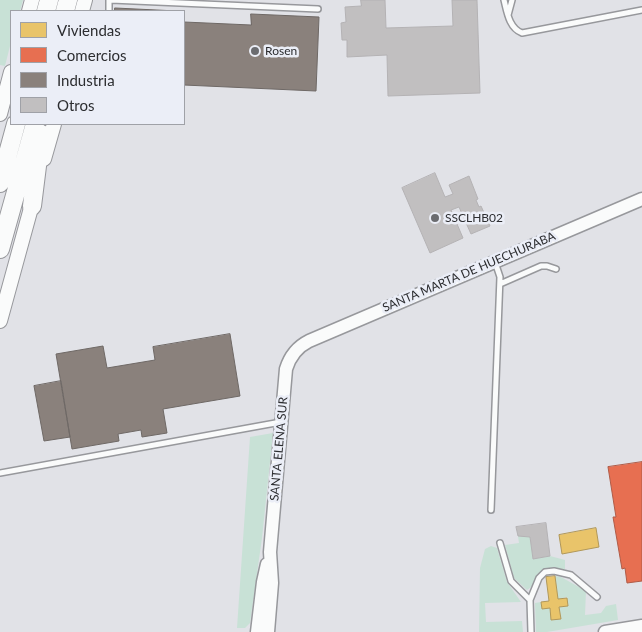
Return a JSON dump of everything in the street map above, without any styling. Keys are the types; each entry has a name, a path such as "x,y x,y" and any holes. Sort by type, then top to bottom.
{"highway":[{"path":"0,183 16,125"},
{"path":"0,249 35,125"},
{"path":"32,206 42,125"}],"main road":[{"path":"0,114 10,76"},
{"path":"0,320 54,125"}],"street":[{"name":"SANTA MARTA DE HUECHURABA","path":"298,348 310,341 642,198"},
{"name":"SANTA ELENA SUR","path":"257,632 263,582 270,552 286,369 289,360 298,348"},
{"name":"SANTA ELENA SUR","path":"268,632 272,584 270,552"},
{"path":"605,632 642,626"}],"lane":[{"path":"110,0 318,9"},
{"path":"504,0 514,28 522,33 642,10"},
{"path":"508,15 512,0"},
{"path":"491,510 500,284 495,261"},
{"path":"500,284 541,266 556,269"},
{"path":"0,473 282,422"},
{"path":"500,543 511,581 530,600"},
{"path":"531,632 530,600 539,578 545,572 554,570 571,575 597,597"}],"green space":[{"path":"0,0 23,0 20,10 10,10 10,46 5,66 0,65"},
{"path":"273,433 262,538 250,623 245,628 237,628 250,437"},
{"path":"518,536 530,537 533,559 550,556 565,560 565,569 544,569 534,584 527,590 514,578 505,545 519,543"},
{"path":"491,546 497,548 507,582 521,602 485,603 486,622 522,621 523,632 479,632 480,568 485,549"},
{"path":"555,576 561,577 586,591 585,615 601,613 606,606 616,604 618,620 547,632 536,632 535,603 541,602 542,609 550,608 552,620 561,619 559,607 568,606 567,597 558,599"}],"building: Viviendas":[{"path":"596,528 599,547 562,554 559,535"},
{"path":"555,576 558,599 567,598 568,606 559,607 561,619 551,620 550,608 542,609 541,602 549,601 546,577"}],"building: Comercios":[{"path":"642,462 642,581 627,583 625,568 622,569 613,517 616,517 608,467"}],"building: Industria":[{"path":"115,8 156,10 115,10"},
{"name":"Rosen","path":"251,14 319,17 316,91 185,85 185,22 251,25"},
{"path":"230,334 240,396 163,409 167,433 142,437 141,430 118,434 119,441 72,449 56,354 103,346 107,368 155,360 153,347"},
{"path":"61,381 70,437 44,441 34,386"}],"building: Otros":[{"path":"361,0 385,0 386,28 453,26 452,0 477,0 480,93 388,96 387,55 347,57 347,40 342,40 341,23 346,22 345,7 361,6"},
{"name":"SSCLHB02","path":"435,173 445,197 453,194 449,185 469,176 478,199 476,200 479,207 481,206 490,226 471,234 459,207 451,210 463,238 430,253 402,188"},
{"path":"546,523 550,556 533,559 530,537 518,536 516,527"}],"place":[{"name":"Rosen","path":"255,51"},
{"name":"SSCLHB02","path":"435,218"}]}
